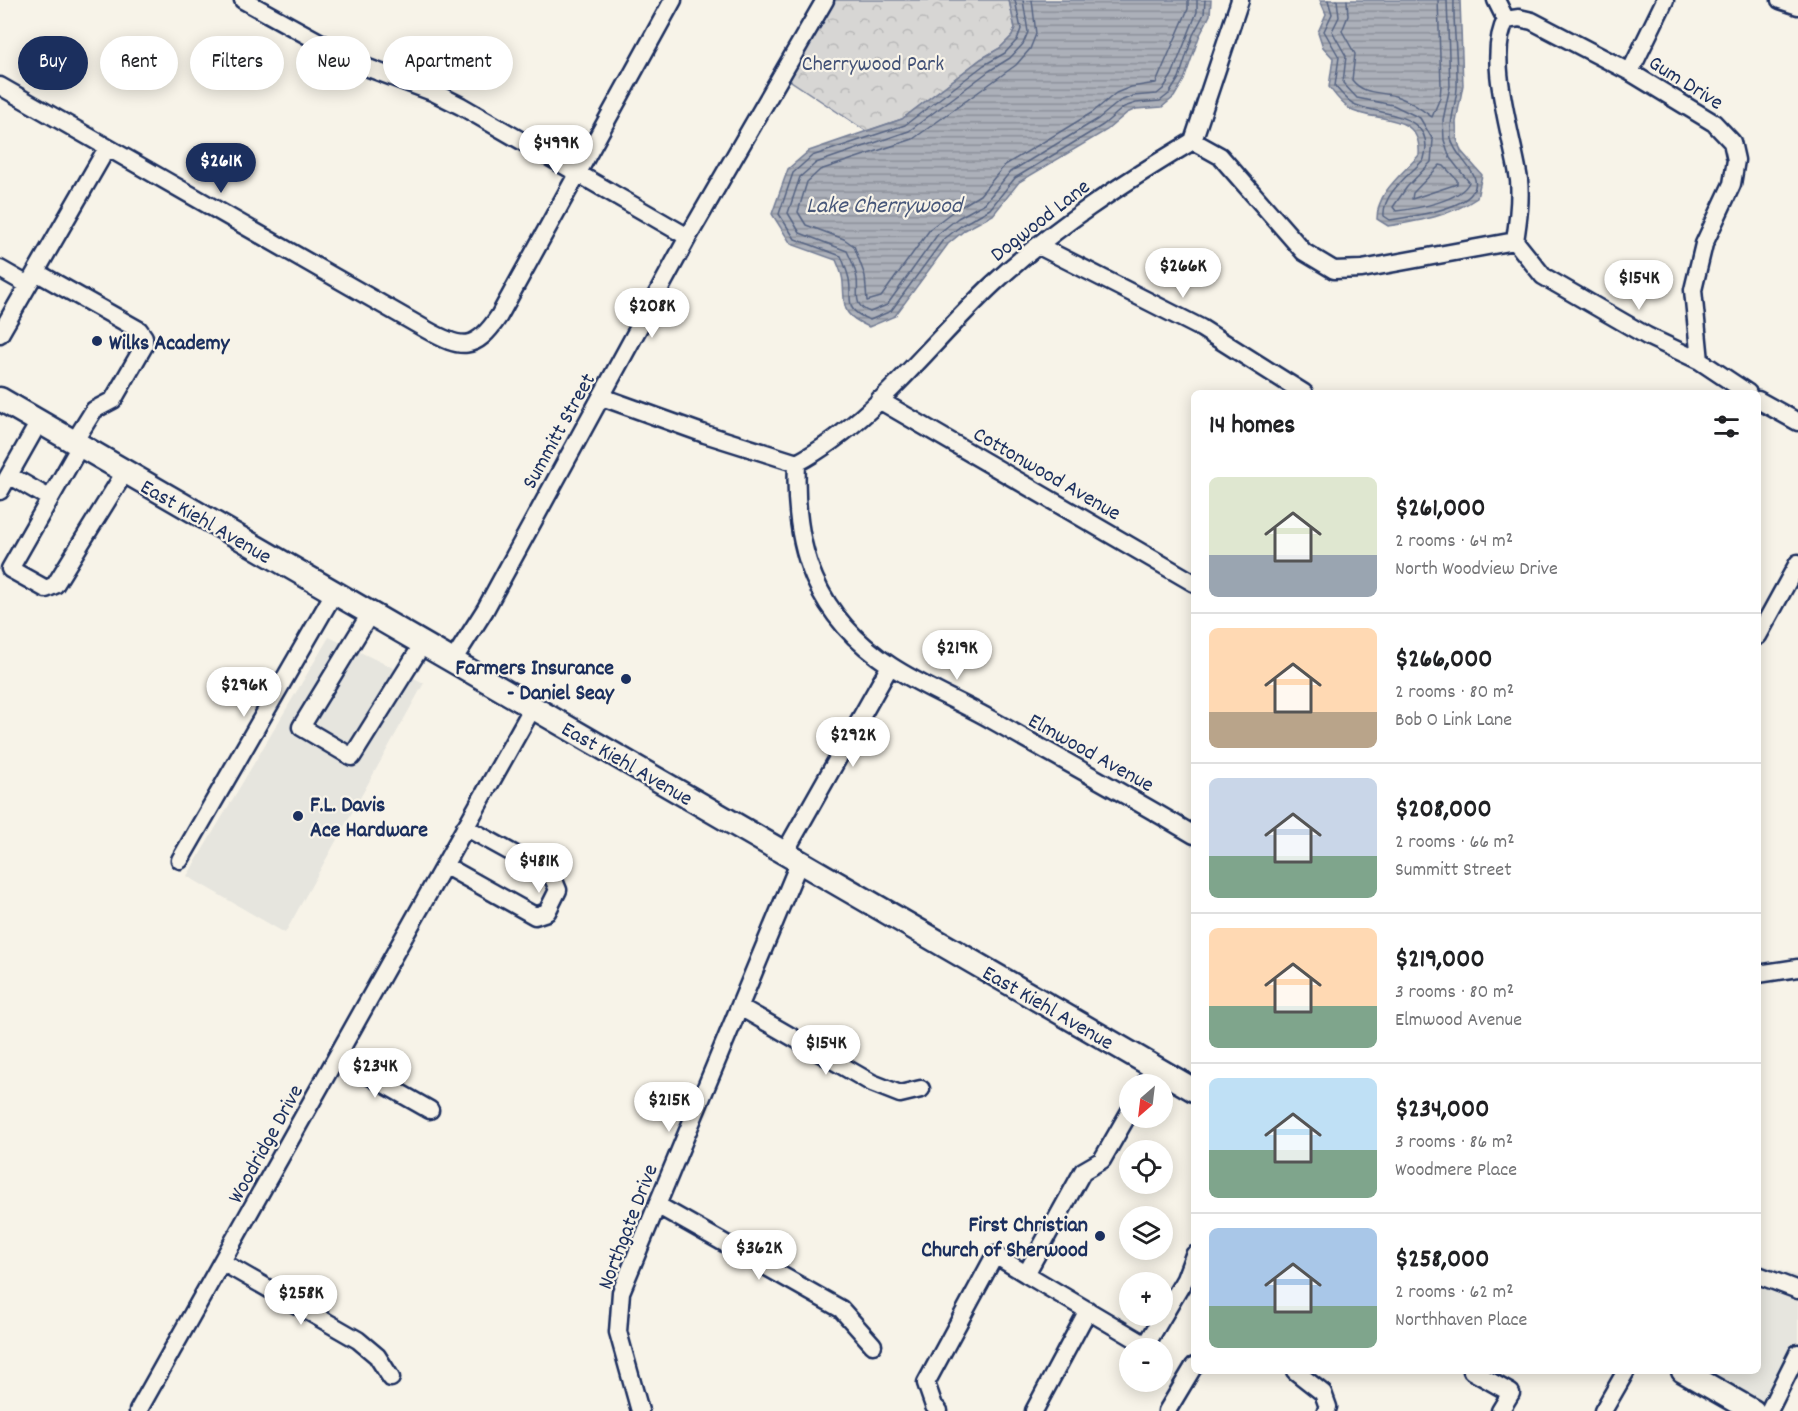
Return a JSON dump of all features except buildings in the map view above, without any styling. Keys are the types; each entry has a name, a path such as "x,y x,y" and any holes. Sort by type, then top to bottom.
{"main road":[{"name":"East Kiehl Avenue","path":"0,399 792,858 1147,1074"},
{"name":"East Kiehl Avenue","path":"1173,1083 1191,1089"},
{"path":"1688,1374 1753,1411"}],"street":[{"path":"243,0 363,66 435,93 461,106 688,237"},
{"path":"0,86 427,330 460,345 479,340 490,329 673,0"},
{"name":"Summitt Street","path":"452,662 485,610 523,535 688,237 825,0"},
{"path":"1240,0 1193,141 1220,156 1304,252 1334,270 1362,269 1515,241"},
{"path":"1496,0 1506,20 1499,37 1500,78 1519,182 1515,241 1543,276 1647,336 1700,361 1744,390"},
{"path":"1630,72 1665,0"},
{"path":"1780,0 1798,6"},
{"name":"Gum Drive","path":"1506,20 1519,18 1532,21 1630,72 1714,123 1732,142 1736,160 1732,184 1704,244 1693,290 1700,361"},
{"name":"Dogwood Lane","path":"798,463 841,435 879,400 994,283 1039,246 1125,183 1193,141"},
{"path":"0,334 107,148"},
{"path":"1039,246 1201,327 1299,390"},
{"path":"0,269 70,291 139,330 144,337 144,346 113,400 94,410 50,498 5,567 46,589 55,585 125,472"},
{"path":"602,396 705,434 798,463"},
{"name":"Cottonwood Avenue","path":"879,400 1191,581"},
{"path":"1761,401 1798,422"},
{"path":"0,491 39,422"},
{"name":"Elmwood Avenue","path":"798,463 797,518 810,572 831,607 855,639 890,666 971,708 1191,833"},
{"path":"9,475 50,498"},
{"path":"1761,631 1798,563"},
{"path":"180,860 334,593"},
{"path":"370,614 302,727 352,758 422,645"},
{"name":"Northgate Drive","path":"640,1411 618,1332 617,1318 626,1276 740,1007 792,858 890,666"},
{"name":"Woodridge Drive","path":"138,1411 533,707"},
{"path":"444,865 535,916 547,912 554,902 558,890 553,878 545,871 465,827"},
{"path":"1761,974 1798,968"},
{"path":"740,1007 872,1083 900,1094 921,1089"},
{"path":"338,1058 430,1110"},
{"path":"1026,1274 1083,1172 1102,1161 1120,1128"},
{"path":"657,1205 841,1309 873,1345"},
{"path":"939,1411 934,1406 926,1383 995,1255 1146,1345 1185,1279 1191,1263"},
{"path":"222,1262 358,1340 377,1356 391,1378"},
{"path":"1761,1276 1798,1290"},
{"path":"1034,1411 1088,1310"},
{"path":"1769,1411 1798,1353"},
{"path":"1167,1411 1191,1371"},
{"path":"1304,1374 1323,1393 1328,1407 1326,1411"},
{"path":"1478,1374 1511,1392 1500,1411"},
{"path":"1604,1411 1624,1374"}],"shaded area":[{"path":"329,637 424,683 285,933 187,876"},
{"path":"1761,1264 1798,1276 1798,1353 1769,1411 1689,1374 1761,1374"}],"green space":[{"name":"Cherrywood Park","path":"825,0 1009,0 1015,28 1012,36 1000,48 981,59 902,119 866,131 782,75"}],"water":[{"name":"Lake Cherrywood","path":"1009,0 1211,0 1210,15 1199,37 1184,80 1174,97 1162,107 1136,109 1127,113 1107,130 1019,182 993,215 965,230 948,244 895,316 869,327 854,319 847,311 841,271 836,260 791,244 772,214 788,169 809,151 902,119 981,59 1000,48 1012,36 1015,28"},
{"path":"1320,0 1460,0 1463,85 1456,122 1457,139 1461,151 1482,175 1477,198 1456,209 1423,220 1388,226 1377,219 1378,209 1386,191 1419,155 1418,142 1414,132 1397,121 1349,109 1329,87 1333,58 1323,47 1318,32 1326,14"}],"place":[{"name":"Wilks Academy","path":"97,341"},
{"name":"Farmers Insurance - Daniel Seay","path":"626,679"},
{"name":"F.L. Davis Ace Hardware","path":"298,816"},
{"name":"First Christian Church of Sherwood","path":"1100,1236"}]}
